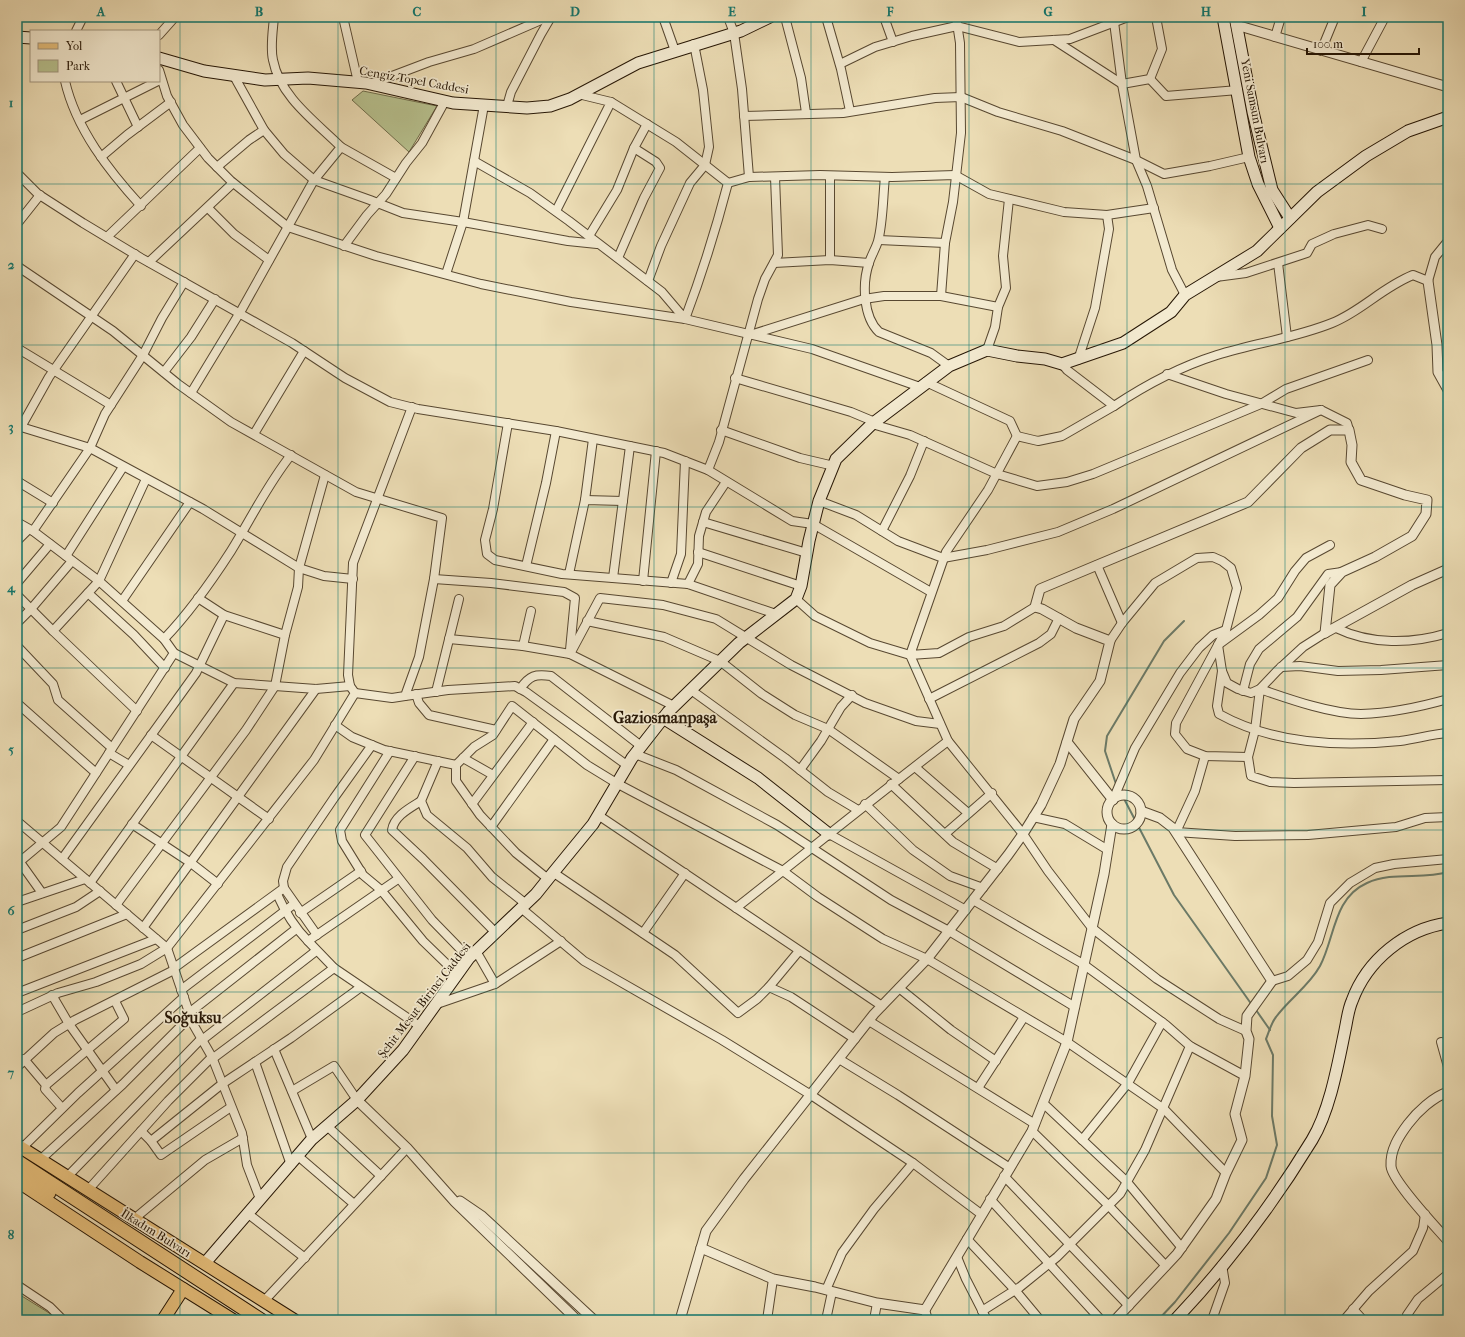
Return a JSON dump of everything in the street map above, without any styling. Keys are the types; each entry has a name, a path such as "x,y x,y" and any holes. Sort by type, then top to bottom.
{"highway":[{"name":"İlkadım Bulvarı","path":"19,1152 262,1320"},
{"name":"İlkadım Bulvarı","path":"17,1172 247,1320"}],"main road":[{"name":"Cengiz Topel Caddesi","path":"160,58 204,71 234,76 265,80 308,78 358,82 445,101 527,108 550,106 578,94 638,63 694,44 734,33 770,17"},
{"name":"Yeni Samsun Bulvarı","path":"1223,17 1238,90 1249,157 1258,184 1280,228"},
{"name":"Yeni Samsun Bulvarı","path":"1235,21 1253,112 1272,190 1290,218"},
{"path":"17,37 30,38"},
{"path":"796,599 801,586 813,524 836,459 873,423 923,385 949,366 987,350 1017,356 1045,359 1062,364 1078,360 1124,343 1171,312 1185,296 1257,251 1317,192 1366,156 1408,131 1448,117"},
{"name":"Şehit Mesut Birinci Caddesi","path":"205,1264 247,1213 291,1165 312,1139 357,1100 403,1050 421,1027 457,974 473,955 524,906 551,876 598,816 638,750 663,718 720,661 747,637 796,599"},
{"path":"663,718 758,778 830,834"},
{"path":"1180,1318 1263,1212 1313,1139 1329,1100 1352,1001 1363,977 1387,950 1409,935 1448,923"},
{"name":"İlkadım Bulvarı","path":"19,1152 40,1160 294,1320"},
{"path":"17,1182 233,1320"},
{"path":"163,1320 183,1289"}],"street":[{"path":"76,30 83,17"},
{"path":"160,34 174,17"},
{"path":"274,17 272,60 280,79 299,108 341,147 396,178"},
{"path":"343,17 358,82"},
{"path":"371,84 429,62 474,49 550,17"},
{"path":"507,106 511,92 550,17"},
{"path":"663,17 674,51"},
{"path":"728,17 734,33 742,89 749,178"},
{"path":"785,17 801,78 806,113"},
{"path":"826,17 840,64 850,112"},
{"path":"884,17 893,42"},
{"path":"941,296 945,243 953,202 961,133 960,44 956,17"},
{"path":"840,64 875,47 957,26 1019,42 1070,38 1128,17"},
{"path":"1150,79 1162,49 1156,17"},
{"path":"1275,37 1281,17"},
{"path":"1321,51 1335,17"},
{"path":"1361,62 1385,17"},
{"path":"1235,21 1275,37 1448,87"},
{"path":"1114,22 1122,84 1136,160 1154,208 1172,270 1185,296"},
{"path":"1054,40 1122,84 1150,79"},
{"path":"648,281 660,246 690,183 705,164 709,147 707,122 694,44"},
{"path":"234,76 264,130 284,154 314,180 403,214 463,222 531,235 597,244"},
{"path":"1150,79 1166,96 1238,90"},
{"path":"160,80 183,125 200,148 233,183 288,227 344,246 481,284 571,302 685,318 812,349 923,385 1010,421 1017,436 1038,442 1062,436 1167,374 1217,355 1287,337 1332,323 1353,313 1367,300 1397,282 1413,275 1428,281"},
{"path":"65,82 80,120 91,142 118,181 141,206"},
{"path":"116,82 138,126"},
{"path":"80,120 156,82"},
{"path":"578,94 611,102 676,142 728,183"},
{"path":"744,116 850,112 935,98 961,97 998,112 1062,131 1136,160 1164,174 1249,157"},
{"path":"344,246 377,203 386,194 422,143 445,101"},
{"path":"101,157 138,126 171,102"},
{"path":"556,212 611,102"},
{"path":"446,274 463,222 484,105"},
{"path":"589,236 617,190 634,148 647,124"},
{"path":"217,167 248,140 264,130"},
{"path":"191,393 240,313 314,180 341,147"},
{"path":"107,237 200,148"},
{"path":"618,258 644,198 660,168 656,162 634,148"},
{"path":"474,161 530,193 589,236 597,244 618,258 662,292 685,318"},
{"path":"17,173 40,196 135,254 304,351 345,378 390,402 593,438 656,451 685,461 708,470 792,521 813,524 931,592"},
{"path":"728,183 749,178 775,177 885,177 955,175 989,194 1064,212 1107,215 1154,208"},
{"path":"830,176 830,260"},
{"path":"708,470 719,442 735,378 750,335 758,299 765,279 778,255 775,177"},
{"path":"885,177 879,240 869,263 864,299 874,328 879,332 931,353 949,366"},
{"path":"149,262 233,183"},
{"path":"685,318 701,278 717,228 728,183"},
{"path":"17,224 40,196"},
{"path":"987,350 995,327 998,307 1006,288 1003,256 1009,198"},
{"path":"208,208 234,234 269,260"},
{"path":"1078,360 1096,308 1109,229 1107,215"},
{"path":"1215,277 1246,273 1307,253 1312,244 1334,234 1368,225 1382,229"},
{"path":"879,240 945,243"},
{"path":"1448,241 1435,257 1428,281 1437,345 1438,372 1448,390"},
{"path":"135,254 54,370 19,426 90,448 190,502 299,568 324,576 353,579"},
{"path":"774,263 830,260 869,263"},
{"path":"1278,263 1287,337"},
{"path":"17,266 113,331 191,393 231,422 356,492 442,518 434,579 419,657 405,696"},
{"path":"17,541 31,530 53,503 90,448 105,414 143,355 162,318 184,282"},
{"path":"750,335 864,299 884,296 941,296 998,307"},
{"path":"164,372 191,337 215,299"},
{"path":"17,348 111,405"},
{"path":"254,434 304,351"},
{"path":"735,378 851,412 873,423 910,435 997,474 1037,486 1067,482 1093,474 1261,404 1286,389 1368,360"},
{"path":"1062,364 1067,370 1114,406"},
{"path":"1167,374 1261,404 1296,413 1321,410 1347,423 1352,445 1351,462 1361,480 1405,495 1427,500 1426,514 1412,536 1375,557 1342,572 1328,574 1297,617 1259,649 1250,664 1243,690"},
{"path":"17,1012 52,995 96,982 141,964 167,948 314,760 335,725 353,689 348,675 353,563 412,407"},
{"path":"820,501 856,515 898,541 943,558 987,550 1058,532 1113,509 1321,410"},
{"path":"508,423 493,509 485,540 487,554 495,560 540,570 569,574 688,584 776,614"},
{"path":"721,430 800,458 834,466"},
{"path":"796,599 815,616 870,643 910,655 939,653 969,637 1004,626 1035,607 1040,589 1248,502 1301,448 1330,430 1349,430"},
{"path":"526,566 546,483 556,431"},
{"path":"1017,436 988,490 943,558 931,592 926,613 910,655 948,742 992,793 1023,834 1048,871 1092,928 1157,979 1219,1019 1246,1030"},
{"path":"569,574 586,500 593,438"},
{"path":"882,531 910,476 924,441"},
{"path":"613,578 630,446"},
{"path":"643,581 656,451"},
{"path":"164,639 183,618 232,550 274,476 291,455"},
{"path":"670,583 681,554 685,461"},
{"path":"17,623 31,609 69,558 123,467"},
{"path":"116,905 246,730 275,686 285,635 298,587 299,568 325,475"},
{"path":"53,631 99,581 146,479"},
{"path":"17,481 53,503"},
{"path":"688,584 698,564 699,536 706,512 726,482"},
{"path":"586,500 623,501"},
{"path":"122,601 190,502"},
{"path":"17,522 31,530 99,581 164,639 174,653 234,682 316,689 353,689 392,698 436,692 515,686 628,766"},
{"path":"703,522 807,553"},
{"path":"17,583 50,544"},
{"path":"1218,645 1278,598 1295,571 1306,558 1330,545"},
{"path":"698,552 801,586"},
{"path":"674,1320 692,1256 706,1231 744,1179 869,1021 927,959 998,869 1023,834 1041,805 1060,764 1074,719 1100,681 1110,641 1122,623 1155,583 1197,558 1214,557 1222,561 1231,568 1237,588 1226,630 1176,723 1174,734 1187,749 1205,756 1248,757"},
{"path":"1097,565 1122,623"},
{"path":"1218,645 1222,671 1227,683 1251,692 1260,689 1303,647 1325,633 1412,585 1448,569"},
{"path":"1325,633 1330,585 1342,572"},
{"path":"434,579 491,583 564,592 575,598 570,654"},
{"path":"88,592 134,635 165,668"},
{"path":"17,595 137,711"},
{"path":"198,598 224,615 285,635"},
{"path":"570,654 600,598 671,607 716,619 791,665 865,702 916,721 940,724"},
{"path":"436,692 459,600"},
{"path":"1035,607 1076,628 1110,641"},
{"path":"523,646 531,611"},
{"path":"62,859 201,665 224,615"},
{"path":"929,699 1039,643 1051,634 1059,618"},
{"path":"587,621 664,637 720,661 762,694 795,715 828,729 899,779"},
{"path":"1336,628 1351,635 1403,642 1430,638 1448,633"},
{"path":"1141,810 1139,821 1131,828 1121,829 1112,824 1107,814 1135,748 1180,673 1199,648 1213,635 1226,630"},
{"path":"449,639 523,646 570,654 674,706"},
{"path":"17,646 53,684 58,700 129,765"},
{"path":"42,893 18,861 61,827 174,653"},
{"path":"1281,667 1300,666 1338,671 1381,670 1448,665"},
{"path":"1222,671 1217,706 1219,714 1239,725 1255,730 1294,740 1339,743 1400,741 1448,733"},
{"path":"520,689 526,680 536,674 551,676 638,750 721,793 778,825 891,900 949,931 1074,1007"},
{"path":"17,902 42,893 87,881 132,824 234,682"},
{"path":"143,928 316,689"},
{"path":"1260,689 1309,704 1337,711 1360,714 1418,708 1448,699"},
{"path":"1260,689 1255,730 1248,757 1252,776 1270,782 1364,783 1448,780"},
{"path":"691,690 828,792 862,807 913,850 950,876 982,888"},
{"path":"416,694 418,703 429,715 496,730"},
{"path":"800,770 821,741 841,707 852,695"},
{"path":"17,703 96,773"},
{"path":"799,951 769,987 757,999 738,1013 675,955 643,933 516,853 491,827 456,781 456,765 474,747 493,735 512,706 587,765 618,784 783,871 818,897 883,939 927,959 1067,1042 1164,1109 1226,1172"},
{"path":"472,804 533,722"},
{"path":"335,725 352,737 390,751 456,765"},
{"path":"150,735 182,756 269,819"},
{"path":"491,827 554,739"},
{"path":"736,908 812,849 891,784 948,742"},
{"path":"1067,742 1112,800"},
{"path":"316,935 284,888 283,881 288,867 334,798 372,745"},
{"path":"390,751 340,830 342,841 361,871 381,890 423,941 457,974"},
{"path":"415,756 365,834 398,879 432,920 473,955 495,984"},
{"path":"1176,832 1196,791 1205,756"},
{"path":"463,758 493,775"},
{"path":"438,761 421,801 406,810 393,824 392,830 423,858 496,933"},
{"path":"915,767 968,813"},
{"path":"891,784 953,842 998,869"},
{"path":"945,834 992,793"},
{"path":"1112,800 1122,796 1127,796 1136,801 1141,810 1160,818 1176,832 1272,981"},
{"path":"421,801 427,815 467,848 492,877 584,961 722,1040 811,1095 913,1163 981,1214"},
{"path":"598,816 882,1006"},
{"path":"1033,817 1065,824 1108,850"},
{"path":"1176,832 1235,836 1308,835 1396,827 1425,818 1448,817"},
{"path":"17,821 167,948 190,1015 212,1058 243,1138 247,1165 260,1199"},
{"path":"132,824 191,863 218,884"},
{"path":"928,1320 925,1310 1033,1127 1067,1042 1092,928 1112,824"},
{"path":"830,834 966,910"},
{"path":"1115,1320 1182,1248 1216,1199 1226,1172 1242,1140 1235,1114 1245,1076 1249,1039 1246,1030 1246,1016 1272,981 1288,976 1307,960 1318,942 1330,903 1350,883 1375,868 1394,864 1448,859"},
{"path":"300,913 361,871"},
{"path":"643,933 685,873"},
{"path":"308,941 398,879"},
{"path":"17,1067 54,1033 174,969 284,888"},
{"path":"17,930 76,907 100,891"},
{"path":"277,894 284,911 296,929 334,968 421,1027"},
{"path":"974,900 1083,964 1162,1022 1190,1046 1245,1076"},
{"path":"19,1152 62,1108 182,994 294,904"},
{"path":"17,958 127,914"},
{"path":"40,1160 116,1090 190,1015 296,929"},
{"path":"17,993 156,939"},
{"path":"437,1004 495,984 561,941"},
{"path":"66,1176 201,1039 316,951"},
{"path":"88,1190 141,1131 212,1058 334,968"},
{"path":"151,1141 222,1084 274,1050 361,987"},
{"path":"769,987 791,997 855,1039"},
{"path":"899,988 951,1030 996,1061"},
{"path":"52,995 69,1024 116,1090"},
{"path":"46,1085 124,1019 115,1001"},
{"path":"978,1088 1024,1016"},
{"path":"869,1021 978,1088 1033,1127 1166,1266"},
{"path":"1082,1140 1128,1083 1162,1022"},
{"path":"1441,1042 1448,1067"},
{"path":"982,1311 1015,1290 1049,1263 1120,1194 1145,1150 1190,1046"},
{"path":"274,1050 312,1139"},
{"path":"24,1059 46,1085 45,1089 62,1108"},
{"path":"839,1060 898,1095 1007,1172 1070,1243 1129,1306"},
{"path":"255,1062 291,1165"},
{"path":"292,1091 334,1066 357,1100 407,1148 441,1188 577,1320"},
{"path":"1448,1092 1440,1094 1412,1119 1398,1138 1392,1155 1391,1167 1396,1178 1448,1241"},
{"path":"1043,1103 1127,1182 1182,1248"},
{"path":"141,1131 151,1141 161,1156 231,1107"},
{"path":"327,1126 381,1176"},
{"path":"134,1219 206,1160 243,1138"},
{"path":"264,1301 407,1148"},
{"path":"298,1156 354,1204"},
{"path":"826,1320 829,1291 842,1253 874,1209 913,1163"},
{"path":"441,1188 482,1216 594,1320"},
{"path":"990,1199 1102,1320"},
{"path":"247,1213 305,1258"},
{"path":"1344,1320 1369,1291 1413,1251 1423,1228 1425,1214"},
{"path":"680,1320 704,1236"},
{"path":"967,1239 1015,1290 1040,1320"},
{"path":"701,1248 773,1279 829,1291 878,1304 925,1310"},
{"path":"957,1257 966,1279 987,1320"},
{"path":"1212,1320 1225,1283 1222,1265"},
{"path":"1409,1320 1407,1315 1418,1299 1448,1274"},
{"path":"768,1320 773,1279"},
{"path":"17,1285 50,1307 63,1320"},
{"path":"874,1320 878,1304"},
{"path":"1353,1309 1363,1320"}],"green space":[{"path":"363,91 437,106 409,152 352,100"},
{"path":"17,1293 54,1316 51,1320 17,1320"}],"waterway":[{"path":"1116,784 1105,751 1107,736 1164,641 1184,621"},
{"path":"1120,791 1174,895 1252,1005"},
{"path":"1158,1320 1175,1302 1229,1233 1266,1178 1277,1145 1272,1116 1273,1055 1266,1039 1271,1025 1276,1017 1305,986 1320,966 1336,920 1347,898 1367,883 1377,879 1448,872"},
{"path":"1256,1010 1270,1030"}],"district":[{"name":"Gaziosmanpaşa","path":"665,717"},
{"name":"Soğuksu","path":"193,1017"}]}
